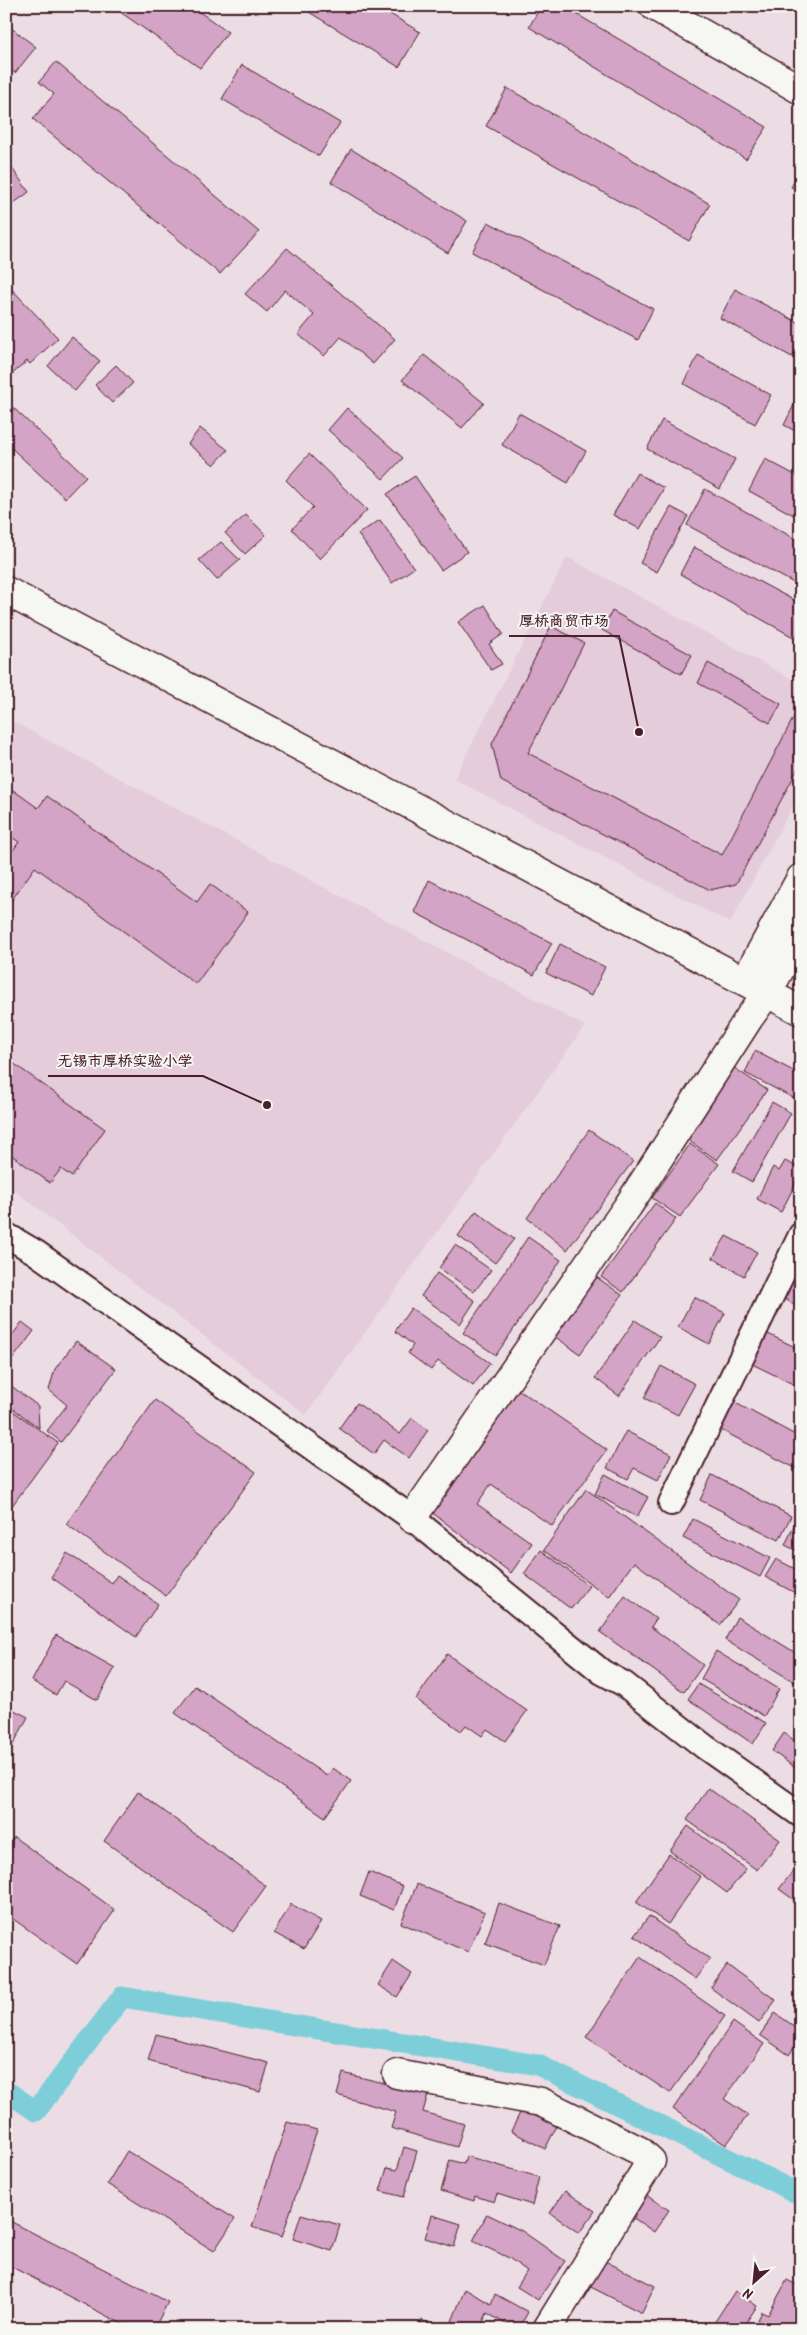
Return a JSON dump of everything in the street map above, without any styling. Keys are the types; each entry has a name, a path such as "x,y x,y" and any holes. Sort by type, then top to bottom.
{"street":[{"path":"654,6 801,90"},
{"path":"6,591 801,1011"},
{"path":"412,1518 628,1206 756,987 801,878"},
{"path":"756,987 801,932"},
{"path":"6,1235 35,1252 412,1518 602,1672 624,1684 705,1747 801,1815"},
{"path":"671,1502 801,1235"},
{"path":"397,2074 542,2102 640,2151 651,2161 547,2329"}],"shaded area":[{"path":"567,557 801,684 801,790 730,923 454,779"},
{"path":"6,718 585,1026 306,1415 6,1184"}],"building":[{"path":"118,6 191,6 228,32 200,68 116,9"},
{"path":"299,6 377,6 420,32 399,67"},
{"path":"541,6 563,6 767,127 746,159 529,27"},
{"path":"6,24 36,47 15,73 6,66"},
{"path":"56,62 259,232 220,274 33,119 54,94 39,82"},
{"path":"242,65 340,123 319,156 222,99"},
{"path":"507,88 710,204 689,241 486,126"},
{"path":"351,149 467,221 448,253 331,182"},
{"path":"6,160 29,192 6,209"},
{"path":"801,169 801,192 791,187"},
{"path":"488,222 653,309 638,340 472,252"},
{"path":"287,248 395,339 373,364 341,337 324,356 298,334 314,315 285,290 267,312 245,294"},
{"path":"6,283 58,338 30,364 27,361 10,376 6,372"},
{"path":"735,289 801,324 801,342 792,357 720,318"},
{"path":"72,337 100,361 75,391 48,366"},
{"path":"424,355 484,403 462,428 402,380"},
{"path":"698,355 771,395 755,424 684,384"},
{"path":"116,365 133,383 112,403 95,385"},
{"path":"801,393 801,434 784,425"},
{"path":"6,401 86,476 65,498 6,443"},
{"path":"347,408 403,458 383,479 328,430"},
{"path":"519,413 586,451 568,483 502,445"},
{"path":"662,420 735,459 720,489 647,449"},
{"path":"200,428 228,450 214,465 188,444"},
{"path":"309,454 367,510 320,559 292,529 313,507 286,480"},
{"path":"765,459 801,478 801,519 749,491"},
{"path":"637,473 664,488 640,529 613,515"},
{"path":"415,476 467,552 441,570 387,494"},
{"path":"705,489 801,542 801,587 687,525"},
{"path":"671,507 688,516 657,572 640,563"},
{"path":"246,515 266,535 245,554 225,533"},
{"path":"380,520 414,568 392,583 358,534"},
{"path":"221,542 240,560 217,580 199,560"},
{"path":"694,547 801,604 801,628 795,638 680,574"},
{"path":"485,605 503,634 489,644 502,664 491,670 458,622"},
{"path":"612,611 692,655 681,674 602,630"},
{"path":"551,626 584,643 528,753 722,855 799,707 801,709 801,763 736,884 710,890 501,781 492,744"},
{"path":"708,663 781,704 770,723 698,683"},
{"path":"6,785 38,808 47,796 197,902 210,884 248,912 196,984 35,867 6,908 6,860 19,842 6,833"},
{"path":"429,880 552,943 534,975 414,912"},
{"path":"560,944 605,967 591,996 546,973"},
{"path":"755,1051 801,1075 801,1102 745,1073"},
{"path":"6,1058 105,1129 72,1177 61,1169 50,1183 6,1151"},
{"path":"733,1067 767,1090 717,1160 685,1138"},
{"path":"772,1102 791,1113 752,1182 733,1171"},
{"path":"589,1130 633,1161 567,1250 527,1218"},
{"path":"690,1144 719,1164 680,1217 652,1198"},
{"path":"785,1161 801,1169 801,1173 781,1212 757,1199 773,1167 779,1171"},
{"path":"655,1203 676,1219 623,1292 601,1277"},
{"path":"476,1211 514,1239 495,1263 458,1236"},
{"path":"726,1236 757,1252 744,1276 713,1258"},
{"path":"528,1237 561,1260 496,1355 463,1333"},
{"path":"455,1245 491,1270 474,1292 439,1268"},
{"path":"788,1271 801,1278 801,1308 777,1295"},
{"path":"437,1273 475,1301 460,1324 421,1296"},
{"path":"595,1276 622,1295 580,1354 554,1336"},
{"path":"694,1297 725,1313 709,1344 678,1327"},
{"path":"411,1308 490,1363 473,1386 438,1361 431,1370 408,1353 413,1345 395,1331"},
{"path":"635,1320 660,1337 619,1396 595,1378"},
{"path":"22,1322 34,1331 6,1368 6,1344"},
{"path":"760,1330 801,1350 801,1388 746,1361"},
{"path":"76,1341 116,1369 61,1442 47,1431 67,1405 49,1390 55,1369"},
{"path":"661,1366 695,1384 678,1415 644,1398"},
{"path":"6,1382 38,1406 39,1428 6,1403"},
{"path":"515,1387 607,1450 552,1526 491,1484 477,1504 532,1543 511,1573 430,1511"},
{"path":"728,1399 801,1438 801,1471 713,1426"},
{"path":"155,1400 256,1472 166,1596 66,1524"},
{"path":"357,1403 400,1434 412,1418 428,1430 409,1458 384,1440 374,1454 339,1428"},
{"path":"6,1406 58,1443 6,1514"},
{"path":"626,1431 671,1454 658,1480 634,1468 628,1479 607,1468"},
{"path":"605,1474 648,1497 637,1517 595,1494"},
{"path":"712,1475 791,1516 779,1540 700,1500"},
{"path":"586,1489 739,1600 720,1625 634,1562 609,1597 544,1550"},
{"path":"798,1517 801,1518 801,1553 785,1545"},
{"path":"693,1519 770,1558 760,1577 683,1538"},
{"path":"541,1550 589,1586 571,1609 524,1574"},
{"path":"67,1553 112,1583 117,1575 158,1604 136,1637 51,1577"},
{"path":"776,1559 801,1572 801,1596 765,1577"},
{"path":"625,1596 656,1619 651,1627 703,1665 684,1692 600,1632"},
{"path":"737,1617 801,1656 801,1686 725,1640"},
{"path":"56,1635 115,1668 97,1700 64,1681 56,1695 32,1681"},
{"path":"716,1651 779,1689 764,1716 701,1679"},
{"path":"447,1654 527,1711 505,1741 487,1729 482,1736 466,1725 461,1731 416,1699"},
{"path":"698,1684 766,1723 753,1744 688,1699"},
{"path":"195,1686 327,1776 333,1768 351,1781 325,1817 175,1713"},
{"path":"6,1706 28,1717 6,1758"},
{"path":"784,1733 801,1745 801,1772 772,1751"},
{"path":"708,1788 780,1840 757,1870 687,1820"},
{"path":"138,1792 266,1886 233,1932 104,1841"},
{"path":"688,1826 746,1869 727,1893 670,1851"},
{"path":"14,1837 115,1910 77,1964 6,1914 6,1848"},
{"path":"669,1854 701,1877 668,1924 636,1902"},
{"path":"801,1861 801,1905 779,1889"},
{"path":"369,1872 403,1886 394,1910 360,1896"},
{"path":"417,1884 485,1912 468,1952 401,1923"},
{"path":"499,1903 560,1926 544,1965 485,1943"},
{"path":"291,1904 321,1921 304,1949 274,1933"},
{"path":"649,1916 710,1959 695,1979 634,1936"},
{"path":"640,1957 725,2016 670,2093 586,2037"},
{"path":"393,1961 412,1974 397,1997 378,1985"},
{"path":"727,1965 776,2000 759,2023 711,1988"},
{"path":"775,2013 801,2031 801,2037 789,2055 760,2035"},
{"path":"733,2022 764,2044 724,2099 748,2115 726,2145 673,2109"},
{"path":"156,2034 269,2063 260,2092 148,2061"},
{"path":"343,2073 428,2094 423,2112 464,2124 457,2147 391,2128 396,2112 337,2095"},
{"path":"525,2103 559,2122 545,2149 511,2131"},
{"path":"287,2122 317,2130 282,2237 252,2227"},
{"path":"404,2147 417,2151 404,2197 380,2191 387,2168 397,2170"},
{"path":"127,2151 235,2219 214,2251 107,2184"},
{"path":"466,2156 539,2177 532,2205 497,2194 494,2202 475,2196 474,2201 441,2191 450,2160 464,2164"},
{"path":"630,2185 669,2210 654,2232 616,2206"},
{"path":"565,2191 595,2211 579,2233 550,2213"},
{"path":"301,2214 340,2225 332,2251 293,2239"},
{"path":"487,2214 522,2231 565,2261 538,2300 517,2287 527,2271 509,2258 473,2241"},
{"path":"432,2215 461,2224 454,2247 425,2238"},
{"path":"6,2219 168,2302 154,2329 132,2329 6,2264"},
{"path":"587,2252 655,2286 642,2313 573,2278"},
{"path":"787,2280 801,2287 801,2301 797,2308 801,2312 792,2329 753,2329 762,2312 768,2315"},
{"path":"465,2289 491,2304 495,2294 528,2312 519,2329 514,2329 487,2313 480,2329 466,2329 452,2321"},
{"path":"735,2291 757,2306 742,2329 734,2329 728,2325 726,2329 716,2329 712,2326"},
{"path":"422,2320 440,2329 418,2329"}],"waterway":[{"path":"6,2091 36,2111 122,1997 538,2065 801,2195"}],"place":[{"name":"厚桥商贸市场","path":"639,732"},
{"name":"无锡市厚桥实验小学","path":"267,1105"}]}
